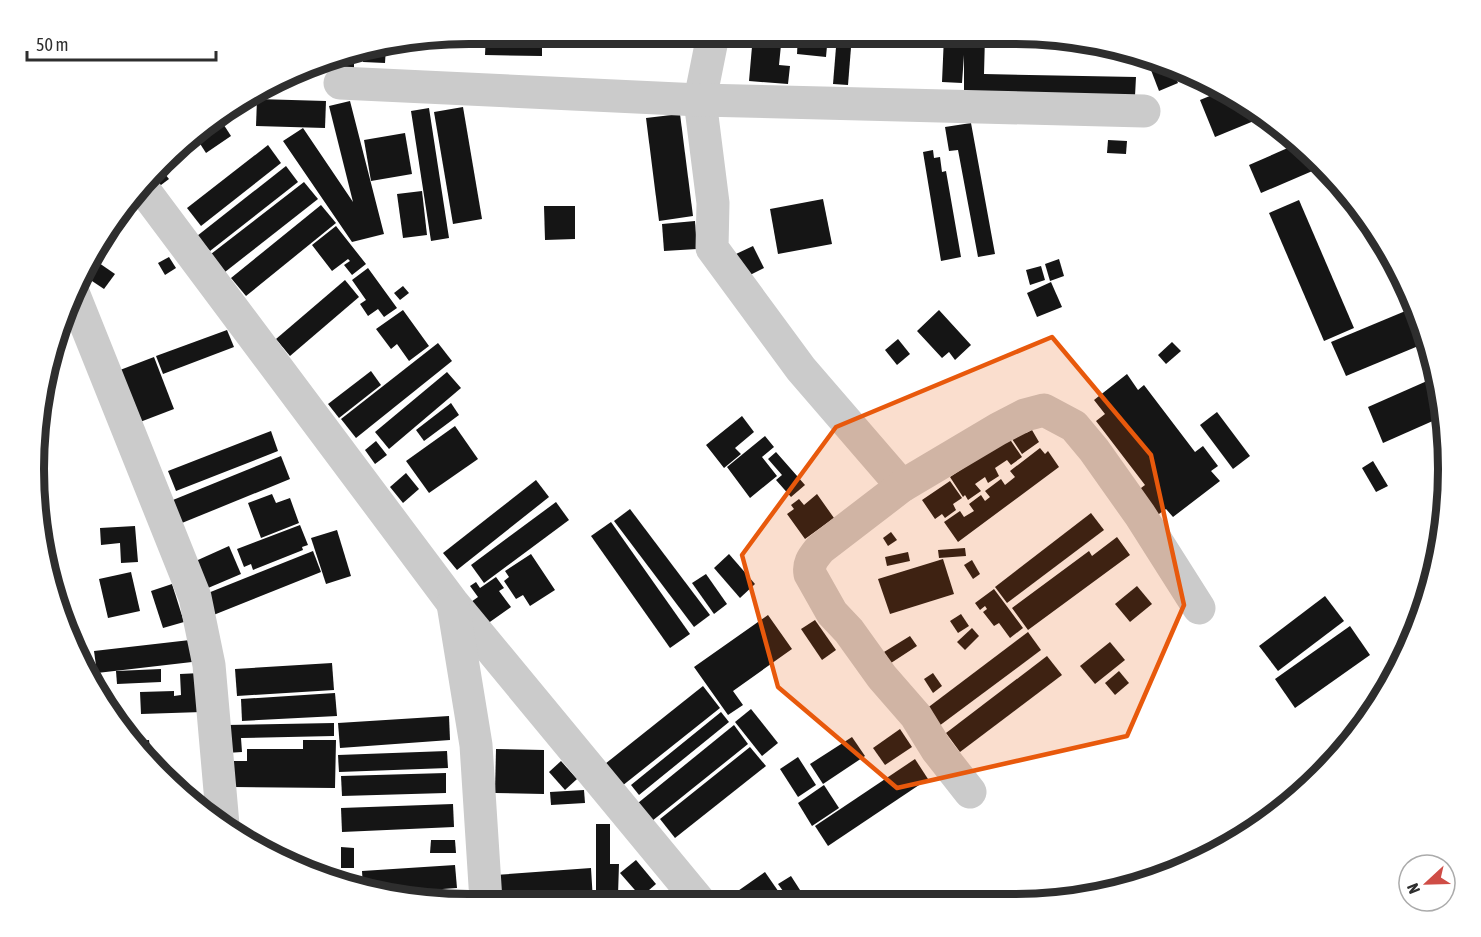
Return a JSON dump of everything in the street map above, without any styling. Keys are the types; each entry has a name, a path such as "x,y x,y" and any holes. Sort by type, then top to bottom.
{"street":[{"path":"711,44 700,100 713,203 712,248 801,369 902,486"},
{"path":"340,83 700,100 1144,111"},
{"path":"146,192 452,602 693,894"},
{"path":"77,303 195,597 209,665 222,815"},
{"path":"970,792 937,750 916,717 832,613 810,574 809,568 812,560 820,549 902,486 1025,415 1044,410 1074,426 1107,468 1199,608"},
{"path":"452,602 476,745 486,894"}],"highlighted area":[{"path":"1052,337 1151,455 1184,605 1127,736 897,788 778,687 742,555 836,427"}],"building":[{"path":"486,44 542,44 542,56 485,55"},
{"path":"752,44 781,44 779,65 790,66 788,84 749,81"},
{"path":"798,44 827,44 826,57 797,54"},
{"path":"836,44 851,44 848,85 833,84"},
{"path":"944,44 985,44 984,74 1136,77 1135,96 964,92 964,55 962,83 942,82"},
{"path":"386,52 385,63 363,62 363,57"},
{"path":"354,59 354,71 332,70 332,66"},
{"path":"1150,66 1175,76 1178,83 1159,91"},
{"path":"1214,94 1256,120 1215,137 1200,100"},
{"path":"258,99 326,101 325,128 256,126"},
{"path":"350,101 384,234 352,242 283,141 303,128 353,202 329,106"},
{"path":"463,107 482,219 453,224 434,112"},
{"path":"429,108 449,238 431,241 411,111"},
{"path":"680,114 693,216 659,221 646,118"},
{"path":"222,122 231,136 206,153 198,141"},
{"path":"971,123 995,254 978,257 958,150 949,151 945,127"},
{"path":"405,133 412,174 371,181 364,140"},
{"path":"1108,140 1127,141 1126,154 1107,153"},
{"path":"268,145 281,163 201,226 187,208"},
{"path":"1290,147 1315,170 1261,193 1249,165"},
{"path":"933,150 934,158 940,157 942,172 946,171 961,257 941,261 923,152"},
{"path":"286,166 298,182 210,251 197,236"},
{"path":"164,173 169,179 157,188 154,183"},
{"path":"304,182 318,199 225,272 211,254"},
{"path":"422,191 427,235 403,238 397,194"},
{"path":"823,199 832,244 778,254 770,209"},
{"path":"1299,200 1354,328 1324,341 1269,213"},
{"path":"321,205 336,223 246,296 231,278"},
{"path":"544,206 575,206 575,239 545,240"},
{"path":"123,221 125,226 117,229"},
{"path":"695,221 697,249 664,251 662,224"},
{"path":"336,226 366,264 352,275 344,265 350,261 348,259 332,271 312,245"},
{"path":"753,246 764,268 746,277 736,254"},
{"path":"169,257 176,268 165,275 158,263"},
{"path":"1059,259 1064,276 1050,281 1045,264"},
{"path":"99,263 115,274 104,289 89,279"},
{"path":"1041,266 1045,280 1030,285 1026,270"},
{"path":"368,268 397,308 384,317 378,309 368,316 360,304 366,300 352,280"},
{"path":"345,280 359,297 290,356 276,339"},
{"path":"1051,282 1062,307 1037,317 1027,293"},
{"path":"403,286 409,293 400,300 394,293"},
{"path":"403,310 429,346 409,361 397,344 391,349 376,329"},
{"path":"939,310 971,345 955,360 949,352 942,358 917,331"},
{"path":"1407,310 1419,346 1346,376 1331,342"},
{"path":"227,330 234,347 163,374 156,356"},
{"path":"898,339 910,354 897,365 885,350"},
{"path":"1172,342 1181,351 1166,364 1158,355"},
{"path":"438,343 452,361 356,438 341,419"},
{"path":"154,357 174,409 140,422 120,370"},
{"path":"371,371 381,385 339,418 328,404"},
{"path":"447,372 461,388 389,449 375,432"},
{"path":"1127,374 1138,390 1144,385 1195,452 1203,446 1218,466 1211,471 1220,481 1173,517 1166,509 1156,516 1137,491 1145,485 1096,421 1105,414 1094,400"},
{"path":"1428,381 1435,420 1383,443 1368,407"},
{"path":"451,403 459,415 424,441 416,430"},
{"path":"1217,412 1250,456 1233,469 1200,425"},
{"path":"742,416 754,432 735,448 741,454 724,468 706,445"},
{"path":"455,426 478,459 429,493 406,461"},
{"path":"1023,428 1026,433 1032,430 1039,442 1022,454 1010,436"},
{"path":"271,431 278,451 176,491 168,471"},
{"path":"765,436 774,447 762,457 777,476 750,498 727,467"},
{"path":"1009,438 1022,457 1011,465 1007,460 995,468 999,476 988,483 985,477 975,484 981,491 968,500 965,495 963,497 950,477"},
{"path":"376,441 387,455 375,464 365,450"},
{"path":"1040,448 1045,454 1048,451 1059,467 958,542 944,522 960,511 964,517 974,511 969,504 981,495 985,501 990,497 985,491 1001,479 1005,485 1015,477 1010,471"},
{"path":"776,452 805,485 791,497 776,480 782,475 768,459"},
{"path":"281,456 290,479 177,525 168,502"},
{"path":"1373,461 1388,486 1376,492 1362,468"},
{"path":"406,473 419,489 403,503 390,487"},
{"path":"536,480 549,497 457,570 443,553"},
{"path":"950,481 962,498 953,504 956,510 945,518 942,514 935,519 922,500"},
{"path":"272,494 276,503 290,498 299,523 261,538 248,503"},
{"path":"817,494 834,518 805,539 787,514 794,509 791,505 799,499 804,505"},
{"path":"556,502 569,520 484,583 471,565"},
{"path":"630,509 710,615 694,627 614,521"},
{"path":"1091,513 1104,530 1007,603 995,587"},
{"path":"611,522 690,634 670,648 591,536"},
{"path":"300,525 308,545 302,547 303,550 253,570 251,564 244,567 237,549"},
{"path":"135,526 138,562 121,563 120,543 101,545 100,528"},
{"path":"337,530 351,576 326,584 311,538"},
{"path":"891,532 897,540 888,546 883,538"},
{"path":"1117,537 1130,555 1028,630 1012,608 1089,551 1092,556"},
{"path":"229,546 241,574 201,591 189,564"},
{"path":"965,548 966,556 939,558 938,550"},
{"path":"313,551 321,572 211,616 203,595"},
{"path":"908,552 910,561 887,566 885,557"},
{"path":"531,554 555,590 530,606 523,595 516,599 504,581 509,577 505,571"},
{"path":"729,554 755,584 740,598 714,568"},
{"path":"943,559 954,594 890,614 878,579"},
{"path":"972,560 980,574 973,579 964,565"},
{"path":"131,572 140,611 108,618 99,579"},
{"path":"706,574 727,604 714,614 692,583"},
{"path":"496,577 504,588 499,591 511,607 487,624 471,602 478,597 470,586 476,582 480,588"},
{"path":"172,584 184,622 163,628 151,591"},
{"path":"1137,586 1152,604 1130,622 1115,604"},
{"path":"994,589 1023,628 1010,638 999,623 994,626 983,612 987,609 985,606 980,610 975,603"},
{"path":"1325,596 1344,621 1278,671 1259,646"},
{"path":"961,614 969,626 958,633 950,621"},
{"path":"768,615 792,649 733,691 743,705 728,715 694,667"},
{"path":"815,620 836,650 822,660 801,629"},
{"path":"1350,626 1370,655 1295,708 1275,679"},
{"path":"972,628 979,636 965,650 957,642"},
{"path":"1028,632 1041,650 939,726 926,709"},
{"path":"910,636 917,646 891,663 884,652"},
{"path":"190,640 192,662 97,673 94,651"},
{"path":"1110,642 1125,660 1095,684 1080,666"},
{"path":"1047,656 1062,675 960,752 946,733"},
{"path":"332,663 334,690 237,696 235,669"},
{"path":"161,669 161,682 117,684 116,671"},
{"path":"1119,671 1129,683 1115,695 1105,683"},
{"path":"201,673 202,712 141,714 140,692 174,691 174,696 181,695 180,674"},
{"path":"933,673 942,686 933,693 924,679"},
{"path":"703,686 720,708 622,786 605,764"},
{"path":"335,693 337,716 242,721 241,699"},
{"path":"751,709 778,743 762,756 735,722"},
{"path":"721,712 729,722 639,795 631,785"},
{"path":"449,716 450,740 340,748 338,723"},
{"path":"334,723 334,736 241,738 242,752 226,753 226,725"},
{"path":"734,725 748,744 652,821 638,803"},
{"path":"900,729 912,747 885,765 873,748"},
{"path":"852,737 865,756 823,784 810,764"},
{"path":"142,740 149,740 150,750 149,749"},
{"path":"303,740 336,740 335,788 234,787 234,761 247,761 247,749 303,749"},
{"path":"750,747 766,766 675,838 660,819"},
{"path":"496,749 544,750 544,794 495,793"},
{"path":"447,751 448,768 339,772 338,755"},
{"path":"798,757 816,785 798,797 780,769"},
{"path":"915,759 928,779 828,846 815,826"},
{"path":"561,761 577,779 565,790 549,772"},
{"path":"446,773 446,793 342,796 341,776"},
{"path":"824,785 839,808 812,826 798,803"},
{"path":"584,790 585,803 551,805 550,792"},
{"path":"453,804 454,827 342,832 341,808"},
{"path":"596,824 610,824 610,864 619,864 618,894 596,894"},
{"path":"431,840 455,840 456,853 430,853"},
{"path":"341,847 354,848 354,868 341,868"},
{"path":"636,860 656,884 644,894 638,894 620,873"},
{"path":"455,865 457,888 413,890 363,880 362,871"},
{"path":"591,868 593,894 496,894 495,875"},
{"path":"765,872 780,894 733,894"},
{"path":"791,876 800,890 794,894 785,894 778,884"}]}
